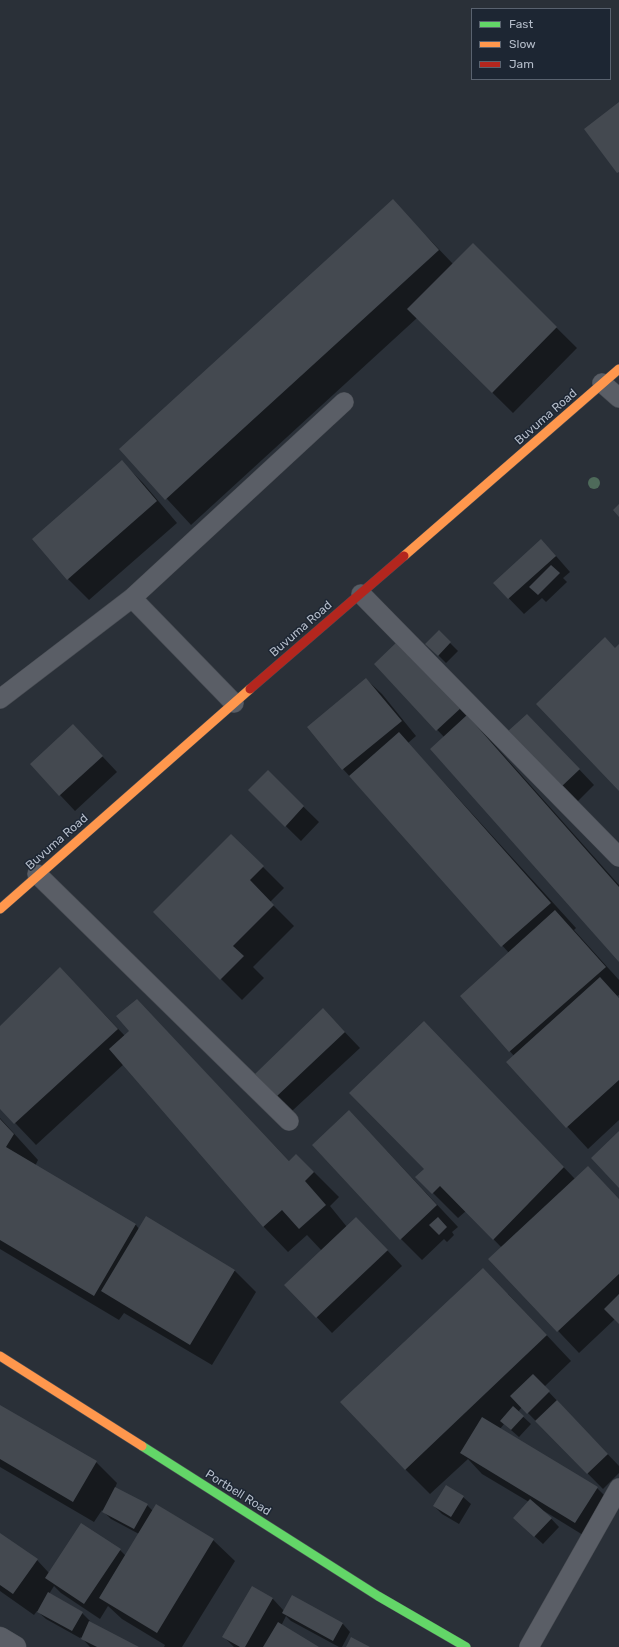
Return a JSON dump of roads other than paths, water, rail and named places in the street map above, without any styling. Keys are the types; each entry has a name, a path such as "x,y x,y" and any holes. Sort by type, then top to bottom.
{"street":[{"name":"Buvuma Road","path":"0,909 234,703 619,369"},
{"name":"Portbell Road","path":"0,1356 378,1596 466,1647"},
{"path":"0,1638 15,1647"}],"lane":[{"path":"602,383 619,398"},
{"path":"0,699 132,598 344,402"},
{"path":"361,594 619,857"},
{"path":"132,598 234,703"},
{"path":"38,874 289,1121"},
{"path":"529,1647 619,1488"}]}
